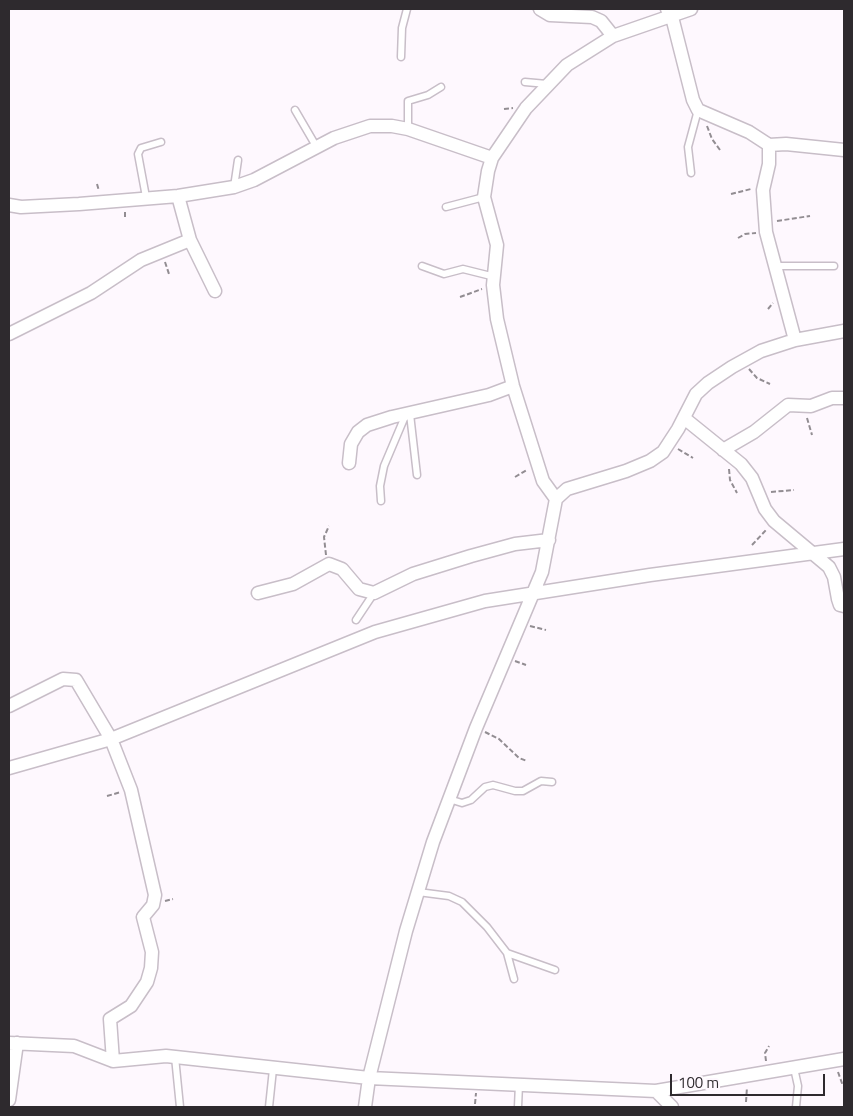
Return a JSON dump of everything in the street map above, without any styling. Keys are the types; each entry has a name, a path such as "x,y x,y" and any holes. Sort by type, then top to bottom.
{"street":[{"path":"540,9 550,15 592,17 601,21 613,36"},
{"path":"556,499 543,481 513,386 497,319 494,281 497,245 484,197 492,158 511,128 547,84 567,65 613,36 670,13 691,9"},
{"path":"670,13 693,100 702,113 749,132 769,145 769,164 764,190 766,228 795,340"},
{"path":"9,205 48,206 178,196 234,187 254,180 316,146 370,126 392,126 408,129 492,158"},
{"path":"769,145 786,144 844,150"},
{"path":"178,196 190,240 215,291"},
{"path":"9,334 91,293 115,279 140,260 190,240"},
{"path":"365,1107 369,1078 418,892 448,798 535,592 546,561 556,499 567,489 626,471 650,461 663,452 670,444 696,394 708,383 761,351 795,340 844,331"},
{"path":"350,463 351,444 358,432 367,425 489,395 513,386"},
{"path":"727,453 781,409 794,404 812,406 832,398 844,398"},
{"path":"684,418 741,464 752,478 759,495 774,521 828,567 834,577 840,605 844,606"},
{"path":"258,593 293,584 329,564 342,569 359,589 374,593 413,574 470,556 515,544 549,540"},
{"path":"9,768 111,739 375,632 485,602 535,592 844,549"},
{"path":"9,706 70,678 81,686 111,739 131,790 155,895 153,905 143,917 152,952 151,968 147,982 131,1006 110,1019 113,1061"},
{"path":"9,1100 13,1043 74,1046 113,1061 175,1057 369,1078 656,1090 747,1077 839,1060"},
{"path":"656,1090 672,1107"}],"lane":[{"path":"401,57 402,28 407,9"},
{"path":"524,82 547,84"},
{"path":"408,129 408,101 428,95 441,87"},
{"path":"295,110 316,146"},
{"path":"691,173 688,147 702,113"},
{"path":"146,197 138,154 141,148 161,142"},
{"path":"234,187 238,160"},
{"path":"446,207 484,197"},
{"path":"422,266 444,274 463,269 494,281"},
{"path":"776,266 834,266"},
{"path":"408,414 417,475"},
{"path":"381,501 380,486 384,466 408,414"},
{"path":"356,620 374,593"},
{"path":"448,798 462,803 471,800 485,787 493,785 515,791 523,791 541,781 552,782"},
{"path":"418,892 449,896 462,902 486,927 506,953 514,979"},
{"path":"506,953 554,970"},
{"path":"175,1057 180,1107"},
{"path":"794,1068 798,1086 796,1107"},
{"path":"269,1107 273,1069"},
{"path":"518,1107 519,1083"}],"path":[{"path":"702,113 708,131 720,150"},
{"path":"731,194 753,189 764,190"},
{"path":"738,238 745,234 810,216"},
{"path":"460,297 494,281"},
{"path":"744,361 750,371 770,384"},
{"path":"804,406 812,435"},
{"path":"670,444 693,458"},
{"path":"727,453 730,480 737,493"},
{"path":"515,477 538,464"},
{"path":"759,495 794,490"},
{"path":"752,545 774,521"},
{"path":"329,526 324,536 323,544 329,564"},
{"path":"521,623 546,630"},
{"path":"476,728 499,739 519,758 527,761"},
{"path":"106,796 131,790"},
{"path":"769,1046 765,1053 769,1073"},
{"path":"839,1060 843,1086"},
{"path":"746,1102 747,1077"}]}
